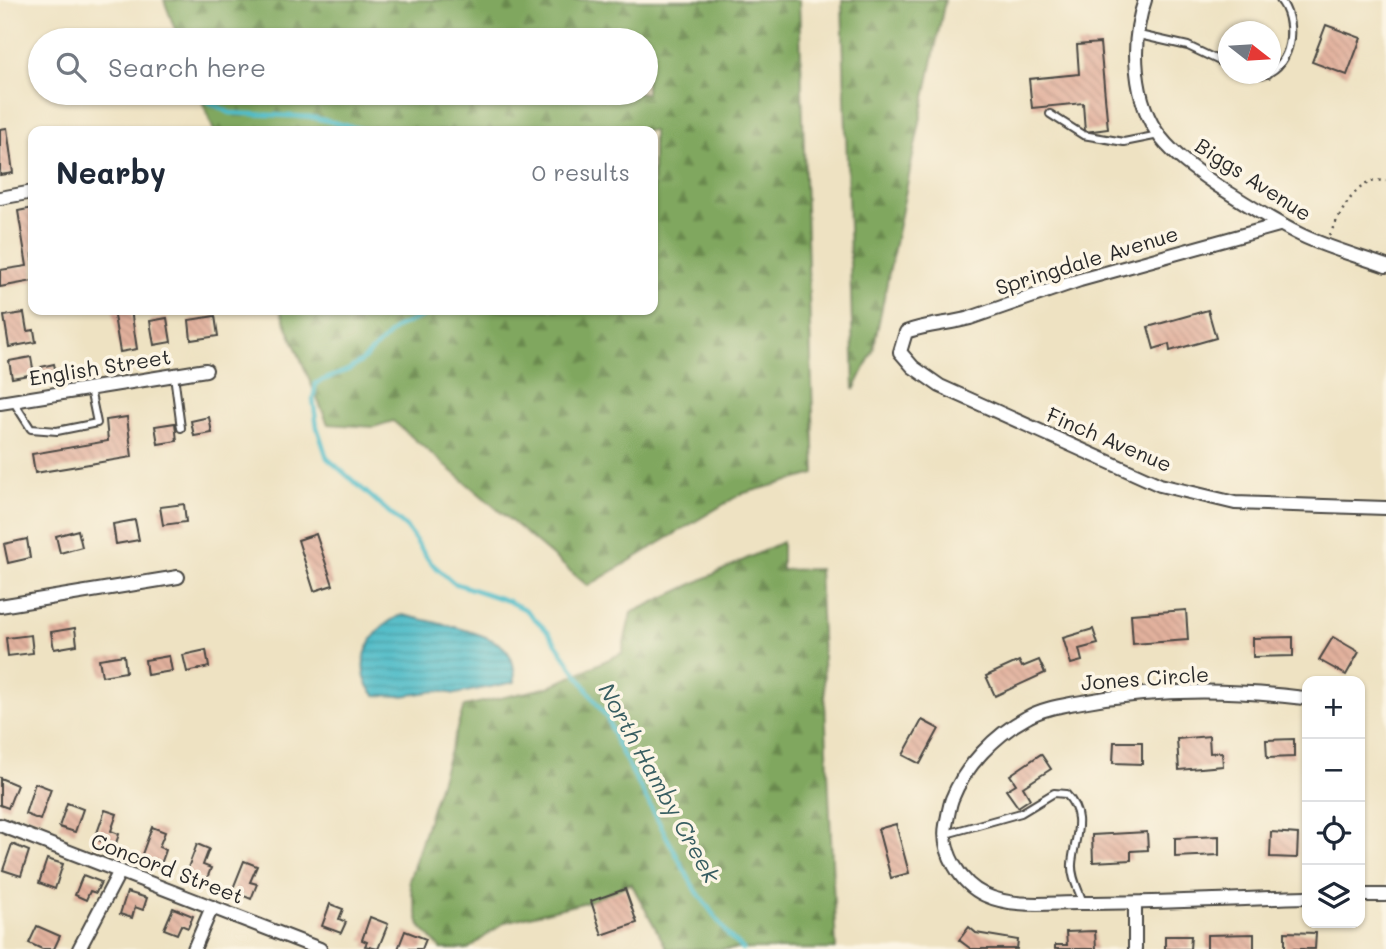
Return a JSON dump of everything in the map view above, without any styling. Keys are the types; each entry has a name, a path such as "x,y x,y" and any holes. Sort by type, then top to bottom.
{"street":[{"name":"Biggs Avenue","path":"1145,0 1139,36 1138,80 1147,115 1159,135 1179,156 1208,178 1279,225 1386,266"},
{"path":"0,198 28,193"},
{"name":"Springdale Avenue","path":"906,332 953,323 1080,280 1279,225"},
{"name":"Finch Avenue","path":"906,332 900,352 913,367 940,386 1160,485 1235,503 1386,508"},
{"name":"English Street","path":"6,402 206,370"},
{"path":"0,606 178,577"},
{"name":"Jones Circle","path":"1302,698 1266,693 1109,696 1055,707 1026,717 985,748 966,774 951,800 946,834 950,856 963,880 984,895 1009,903 1302,897"},
{"name":"Concord Street","path":"0,825 320,949"},
{"path":"79,949 120,871"},
{"path":"1365,895 1386,895"},
{"path":"1135,902 1135,949"},
{"path":"194,949 212,907"}],"lane":[{"path":"1280,0 1289,18 1291,38 1281,61"},
{"path":"1139,36 1188,46 1218,60"},
{"path":"1050,114 1083,135 1124,142 1159,135"},
{"path":"174,375 181,428"},
{"path":"6,402 31,429 57,431 97,423 90,389"},
{"path":"946,834 1021,813 1054,793 1066,794 1079,818 1079,832 1072,864 1074,879 1083,903"}],"path":[{"path":"1324,244 1357,189 1367,181 1386,181"}],"green space":[{"path":"164,0 799,0 815,474 741,494 588,586 393,421 374,427 328,424 282,315 658,315 658,126 212,126 204,105 658,105 658,28 174,28"},
{"path":"842,0 945,0 873,351 854,390"},
{"path":"782,542 782,570 819,569 836,949 667,949 631,883 591,901 505,922 468,949 441,949 420,926 409,881 464,706 549,687 622,653 631,613"}],"water":[{"path":"402,615 458,628 499,644 510,657 515,682 456,694 436,691 402,696 375,695 367,684 364,673 367,649 381,628"}],"building":[{"path":"1326,25 1361,38 1347,75 1312,62"},
{"path":"1100,43 1108,129 1085,132 1083,103 1032,108 1029,79 1079,74 1077,45"},
{"path":"7,128 13,173 0,175 0,129"},
{"path":"28,209 28,282 0,287 0,270 27,266 18,211"},
{"path":"1208,310 1216,338 1170,351 1169,344 1154,349 1148,327"},
{"path":"24,313 27,331 34,330 36,342 9,347 4,316"},
{"path":"114,315 132,315 137,349 120,352"},
{"path":"215,316 218,336 191,340 189,320"},
{"path":"167,318 171,342 154,345 150,321"},
{"path":"31,357 34,374 12,378 9,361"},
{"path":"54,364 57,377 44,380 41,367"},
{"path":"127,417 132,457 35,473 32,454 108,441 106,420"},
{"path":"209,417 212,433 194,436 191,421"},
{"path":"175,423 177,441 158,444 155,426"},
{"path":"184,504 186,522 163,525 160,507"},
{"path":"135,520 139,540 116,544 113,524"},
{"path":"78,530 82,547 60,553 56,536"},
{"path":"316,534 333,585 314,591 298,540"},
{"path":"27,539 30,558 8,563 4,544"},
{"path":"1186,610 1188,640 1133,644 1131,614"},
{"path":"75,628 77,645 54,649 51,632"},
{"path":"1093,629 1098,644 1079,649 1082,661 1071,664 1063,638"},
{"path":"31,635 33,653 8,656 6,638"},
{"path":"1293,637 1293,656 1253,657 1253,638"},
{"path":"1333,637 1359,652 1346,675 1319,660"},
{"path":"206,650 209,667 187,672 183,655"},
{"path":"124,655 126,672 102,676 99,659"},
{"path":"169,656 172,671 147,675 145,660"},
{"path":"1039,660 1045,673 995,696 986,676 1019,661 1022,667"},
{"path":"922,720 939,729 920,764 903,755"},
{"path":"1209,736 1210,753 1222,752 1223,766 1179,770 1177,739"},
{"path":"1294,739 1294,757 1267,758 1266,740"},
{"path":"1114,742 1142,742 1142,764 1113,763"},
{"path":"1041,754 1051,769 1023,787 1030,799 1018,807 1006,790 1016,784 1010,775"},
{"path":"0,778 17,785 8,808 0,805"},
{"path":"35,783 51,789 40,820 25,814"},
{"path":"67,803 83,809 75,832 59,827"},
{"path":"105,810 117,814 111,831 119,834 115,846 95,839"},
{"path":"896,824 909,873 891,878 878,829"},
{"path":"152,827 165,832 159,847 166,850 161,864 141,857"},
{"path":"1147,832 1148,850 1131,851 1131,860 1093,862 1092,835"},
{"path":"1271,832 1298,834 1297,858 1270,857"},
{"path":"1219,836 1219,855 1175,857 1175,838"},
{"path":"12,844 29,851 21,876 3,870"},
{"path":"197,844 209,849 203,865 211,868 206,881 186,873"},
{"path":"47,859 63,864 55,889 39,883"},
{"path":"244,861 257,866 250,882 257,884 251,899 232,891"},
{"path":"83,875 101,882 96,893 90,891 86,900 75,895"},
{"path":"625,889 637,923 602,935 591,901"},
{"path":"127,892 147,898 143,910 135,907 132,918 120,914"},
{"path":"330,904 343,909 339,919 346,922 341,933 322,926"},
{"path":"173,908 193,916 188,928 181,925 177,934 164,929"},
{"path":"370,917 388,924 378,949 365,946 367,942 362,940"},
{"path":"37,926 60,936 54,949 42,949 29,943"},
{"path":"969,927 976,933 1018,940 1017,949 971,949 959,940"},
{"path":"405,931 426,939 422,949 398,949"},
{"path":"1095,931 1096,949 1055,949 1055,945 1067,945 1066,932"},
{"path":"1285,932 1316,933 1315,949 1285,949"},
{"path":"1254,934 1254,949 1207,949 1207,935"},
{"path":"1165,936 1191,936 1190,949 1165,949"}],"waterway":[{"name":"North Hamby Creek","path":"215,105 230,113 311,117 349,126"},
{"name":"North Hamby Creek","path":"426,315 397,327 362,361 348,370 316,383 313,399 317,427 327,458 407,528 430,562 454,583 508,601 526,610 549,633 608,720 617,744 693,886 728,935 743,949"}]}
